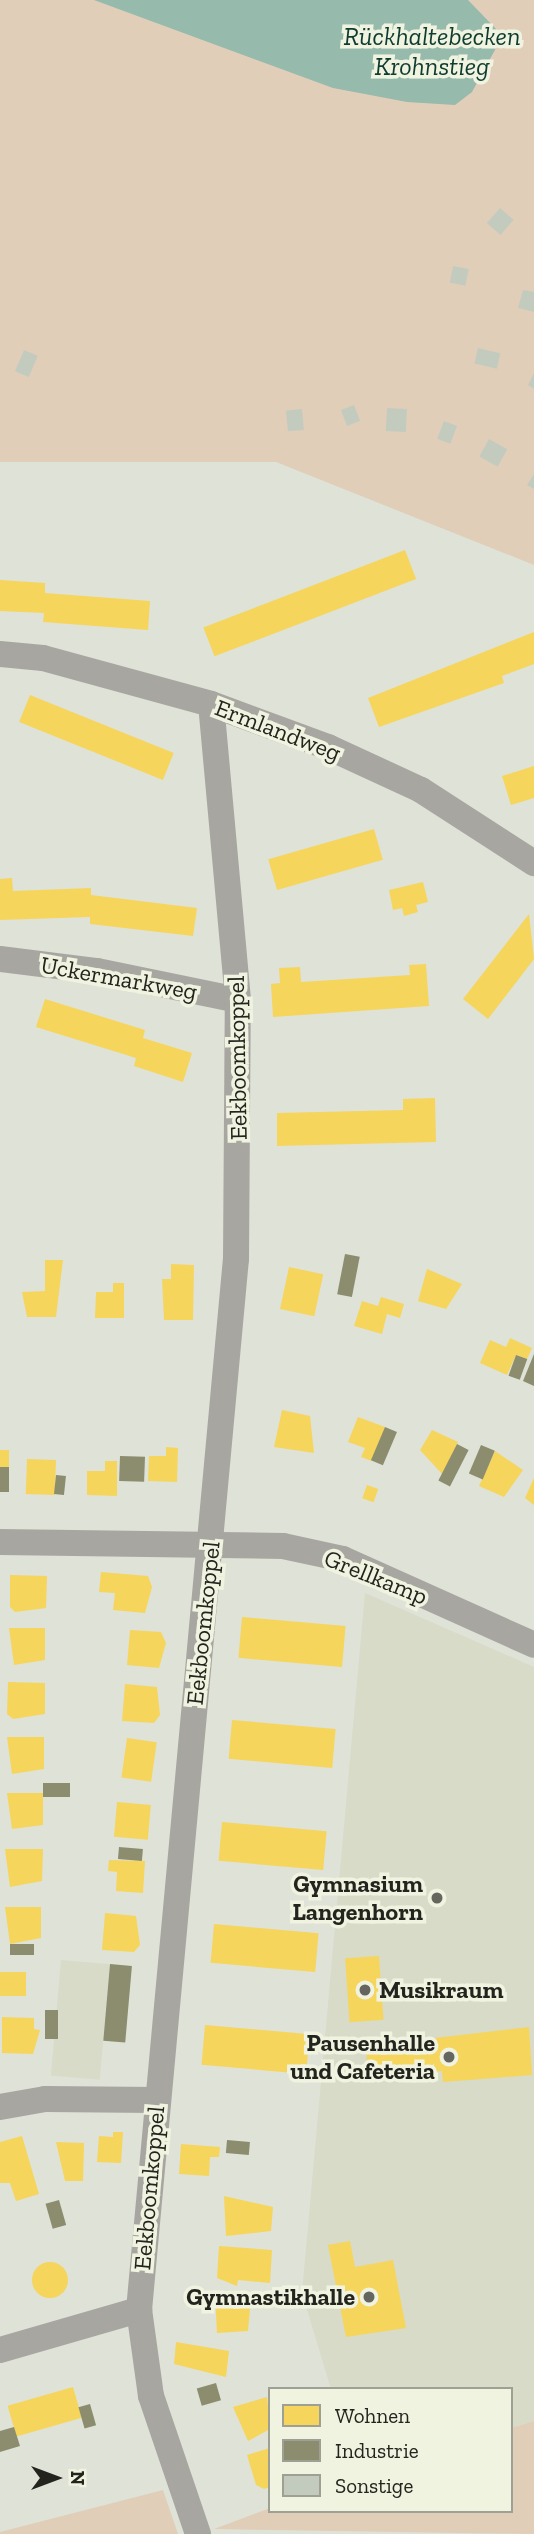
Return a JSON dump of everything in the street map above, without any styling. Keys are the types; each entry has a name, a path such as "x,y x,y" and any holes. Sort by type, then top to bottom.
{"street":[{"name":"Ermlandweg","path":"0,654 43,658 211,704 421,790 534,863"},
{"name":"Eekboomkoppel","path":"198,2534 151,2396 139,2310 156,2100 236,1259 238,1000 211,704"},
{"name":"Uckermarkweg","path":"0,959 97,971 238,1000"},
{"name":"Grellkamp","path":"0,1542 211,1541 283,1546 343,1559 534,1645"},
{"path":"0,2107 45,2099 156,2100"},
{"path":"0,2350 139,2310"}],"shaded area":[{"path":"0,0 534,0 534,565 276,462 0,462"},
{"name":"Gymnasium Langenhorn","path":"365,1593 534,1667 534,2421 513,2427 513,2387 330,2387 302,2293"},
{"path":"61,1960 110,1964 100,2080 51,2076"},
{"path":"534,2421 534,2534 214,2529 268,2509 268,2513 513,2513 513,2427"},
{"path":"163,2490 178,2534 0,2534 0,2532"}],"water":[{"name":"Rückhaltebecken Krohnstieg","path":"94,0 468,0 497,30 496,48 472,92 455,105 407,102 333,88"}],"building: Wohnen":[{"path":"405,550 416,579 214,656 203,627"},
{"path":"0,580 45,583 45,593 150,601 148,630 43,622 44,613 0,611"},
{"path":"534,632 534,664 502,676 504,683 379,727 368,698"},
{"path":"30,695 174,753 163,780 19,722"},
{"path":"534,766 534,798 511,805 502,776"},
{"path":"374,829 383,860 277,890 268,859"},
{"path":"12,878 13,891 91,888 91,895 197,908 193,936 90,924 90,917 0,920 0,879"},
{"path":"423,882 428,902 416,905 418,912 404,916 402,908 393,910 389,890"},
{"path":"529,914 534,959 488,1019 463,999"},
{"path":"426,964 429,1006 273,1017 271,984 280,983 279,968 300,967 301,982 410,975 409,965"},
{"path":"45,999 145,1030 143,1038 192,1053 183,1082 134,1066 136,1058 36,1027"},
{"path":"435,1098 436,1142 277,1146 277,1113 403,1110 403,1099"},
{"path":"45,1260 63,1260 56,1317 27,1317 22,1292 45,1291"},
{"path":"171,1264 194,1265 193,1320 164,1320 162,1279 171,1279"},
{"path":"289,1267 323,1274 314,1316 280,1309"},
{"path":"427,1269 462,1284 446,1309 418,1301"},
{"path":"113,1283 124,1283 124,1318 95,1318 96,1292 113,1292"},
{"path":"381,1297 404,1304 400,1318 387,1314 382,1334 354,1326 362,1301 378,1306"},
{"path":"510,1338 532,1348 527,1359 516,1355 507,1375 480,1363 490,1340 506,1347"},
{"path":"282,1410 310,1416 314,1453 274,1447"},
{"path":"358,1417 385,1427 372,1461 361,1457 365,1448 348,1442"},
{"path":"432,1430 458,1442 443,1475 420,1450"},
{"path":"166,1447 178,1448 177,1482 148,1481 149,1456 166,1456"},
{"path":"0,1450 9,1450 9,1467 0,1467"},
{"path":"495,1451 523,1470 504,1497 479,1486"},
{"path":"27,1459 56,1460 55,1495 26,1494"},
{"path":"105,1461 117,1461 117,1496 87,1495 87,1471 105,1471"},
{"path":"534,1478 534,1505 525,1498"},
{"path":"367,1485 378,1489 373,1502 362,1498"},
{"path":"101,1572 148,1576 152,1587 145,1613 113,1610 115,1593 99,1592"},
{"path":"10,1575 47,1576 46,1608 15,1612 10,1607"},
{"path":"242,1617 346,1626 342,1667 238,1658"},
{"path":"9,1628 45,1628 45,1660 14,1665"},
{"path":"130,1630 161,1632 166,1643 159,1668 127,1665"},
{"path":"8,1682 45,1683 45,1714 13,1719 7,1714"},
{"path":"125,1684 157,1687 160,1715 154,1723 122,1721"},
{"path":"232,1720 336,1729 332,1768 229,1759"},
{"path":"7,1737 44,1737 44,1769 12,1774"},
{"path":"127,1738 157,1742 151,1782 121,1778"},
{"path":"7,1793 43,1793 43,1825 12,1829"},
{"path":"117,1802 151,1805 148,1840 114,1837"},
{"path":"222,1822 327,1831 323,1870 219,1861"},
{"path":"5,1849 43,1849 42,1881 10,1887"},
{"path":"109,1860 145,1861 143,1893 116,1891 117,1872 108,1871"},
{"path":"5,1907 41,1907 41,1938 10,1944"},
{"path":"105,1913 136,1916 140,1945 134,1952 102,1950"},
{"path":"214,1924 319,1933 315,1972 211,1963"},
{"name":"Musikraum","path":"379,1956 383,2020 350,2022 345,1958"},
{"path":"0,1972 26,1972 26,1996 0,1996"},
{"path":"2,2017 34,2018 34,2029 40,2030 33,2054 2,2053"},
{"path":"205,2025 310,2034 306,2074 202,2065"},
{"name":"Pausenhalle und Cafeteria","path":"529,2027 532,2075 443,2082 442,2071 368,2077 366,2046"},
{"path":"113,2132 123,2132 121,2163 97,2162 99,2136 113,2137"},
{"path":"22,2136 39,2194 16,2201 10,2183 0,2183 0,2142"},
{"path":"56,2142 84,2143 83,2181 65,2181"},
{"path":"181,2144 220,2147 219,2157 210,2157 209,2176 179,2174"},
{"path":"224,2196 273,2207 271,2231 226,2236"},
{"name":"Gymnastikhalle","path":"350,2241 355,2267 393,2260 406,2328 346,2337 328,2245"},
{"path":"219,2246 272,2250 270,2283 238,2280 237,2286 217,2278"},
{"path":"50,2262 63,2267 68,2280 63,2293 50,2298 37,2293 32,2280 37,2267"},
{"path":"215,2295 251,2298 248,2331 217,2333"},
{"path":"176,2342 229,2351 226,2377 174,2364"},
{"path":"73,2387 82,2418 16,2437 8,2406"},
{"path":"267,2397 268,2430 248,2441 233,2407"},
{"path":"268,2449 268,2488 264,2489 256,2485 247,2455"}],"building: Industrie":[{"path":"345,1254 360,1257 352,1297 337,1294"},
{"path":"534,1354 534,1386 523,1381"},
{"path":"516,1355 527,1359 520,1380 508,1376"},
{"path":"385,1427 397,1432 383,1465 371,1460"},
{"path":"457,1444 469,1450 450,1486 438,1481"},
{"path":"481,1445 495,1451 483,1479 469,1474"},
{"path":"120,1456 145,1457 144,1482 119,1481"},
{"path":"0,1467 9,1467 9,1492 0,1492"},
{"path":"56,1475 66,1476 64,1495 54,1494"},
{"path":"43,1783 70,1783 70,1797 43,1797"},
{"path":"119,1847 143,1849 142,1861 118,1859"},
{"path":"10,1944 34,1944 34,1955 10,1955"},
{"path":"110,1964 132,1966 125,2043 103,2041"},
{"path":"45,2010 58,2010 58,2039 45,2039"},
{"path":"227,2140 250,2142 249,2155 226,2153"},
{"path":"59,2200 66,2225 53,2229 46,2204"},
{"path":"216,2383 221,2400 202,2406 197,2389"},
{"path":"90,2404 96,2425 85,2428 78,2407"},
{"path":"14,2427 20,2446 0,2452 0,2431"}],"building: Sonstige":[{"path":"500,208 514,220 500,235 487,223"},
{"path":"453,266 469,269 465,286 450,283"},
{"path":"523,290 534,292 534,312 518,308"},
{"path":"478,348 500,353 497,369 474,364"},
{"path":"24,350 38,356 29,377 15,371"},
{"path":"534,373 534,389 528,385"},
{"path":"354,405 360,421 347,426 341,410"},
{"path":"387,408 407,409 406,432 386,431"},
{"path":"302,409 304,430 288,431 286,410"},
{"path":"444,421 457,426 450,444 437,439"},
{"path":"489,439 507,449 498,467 479,456"},
{"path":"534,474 534,489 527,485"}],"place":[{"name":"Gymnasium Langenhorn","path":"437,1898"},
{"name":"Musikraum","path":"365,1990"},
{"name":"Pausenhalle und Cafeteria","path":"449,2057"},
{"name":"Gymnastikhalle","path":"369,2297"}]}
